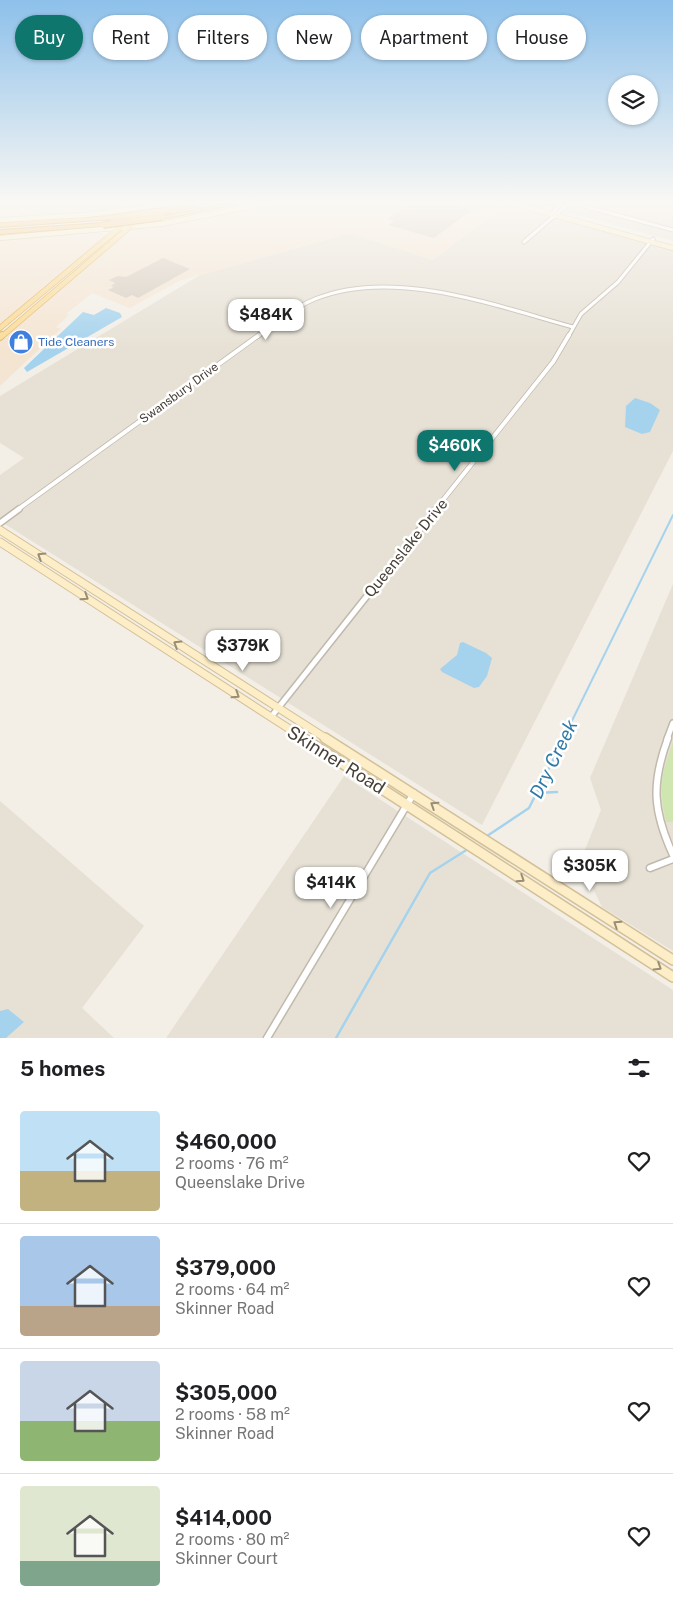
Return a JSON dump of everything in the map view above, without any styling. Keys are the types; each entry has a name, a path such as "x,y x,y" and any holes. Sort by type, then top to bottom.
{"main road":[{"path":"1,327 92,251"},
{"path":"0,337 100,251"},
{"path":"61,278 69,278"},
{"path":"1,327 11,327"},
{"name":"Skinner Road","path":"0,530 278,708 414,792 673,960"},
{"name":"Skinner Road","path":"0,542 673,977"},
{"path":"65,584 74,576"}],"street":[{"name":"Queenslake Drive","path":"271,717 548,370 561,351 573,327 587,308 618,282 643,251"},
{"name":"Swansbury Drive","path":"0,523 292,311 321,296 364,287 408,287 452,296 573,327"},
{"path":"650,868 673,857 657,815 654,786 658,765 673,723"},
{"path":"267,1038 414,792"}],"shaded area":[{"path":"0,251 89,251 0,324"},
{"path":"105,251 284,251 179,281 130,308 92,293 66,314 69,315 56,327 61,329 0,386 0,341"},
{"path":"284,251 407,251 433,260 444,251 673,251 673,451 482,825 0,521 0,475 24,458 0,443 0,396 200,275"},
{"path":"407,251 444,251 433,260"},
{"path":"673,584 673,951 602,907 580,862 601,810 590,778"},
{"path":"344,776 673,990 673,1038 166,1038"},
{"path":"0,801 144,926 82,1008 114,1038 0,1038"}],"green space":[{"path":"673,742 673,822 666,822 662,799 662,781"}],"water":[{"path":"106,308 120,313 122,317 27,372 24,368 83,312 94,315"},
{"path":"635,398 650,403 660,410 650,432 642,434 625,427 626,406"},
{"path":"463,642 492,658 487,676 479,687 474,688 442,672 440,669 457,655 460,643"},
{"path":"8,1009 24,1022 6,1038 0,1038 0,1011"}],"building":[{"path":"163,258 190,269 138,298 132,295 126,298 108,290 114,287 111,286 115,283 109,280 118,276 126,277"}],"waterway":[{"name":"Dry Creek","path":"563,739 673,515"},
{"name":"Dry Creek","path":"487,836 529,808 564,738"},
{"path":"537,793 557,792"},
{"name":"Dry Creek","path":"336,1038 430,873 468,849"}],"place":[{"name":"Tide Cleaners","path":"21,342"}]}
